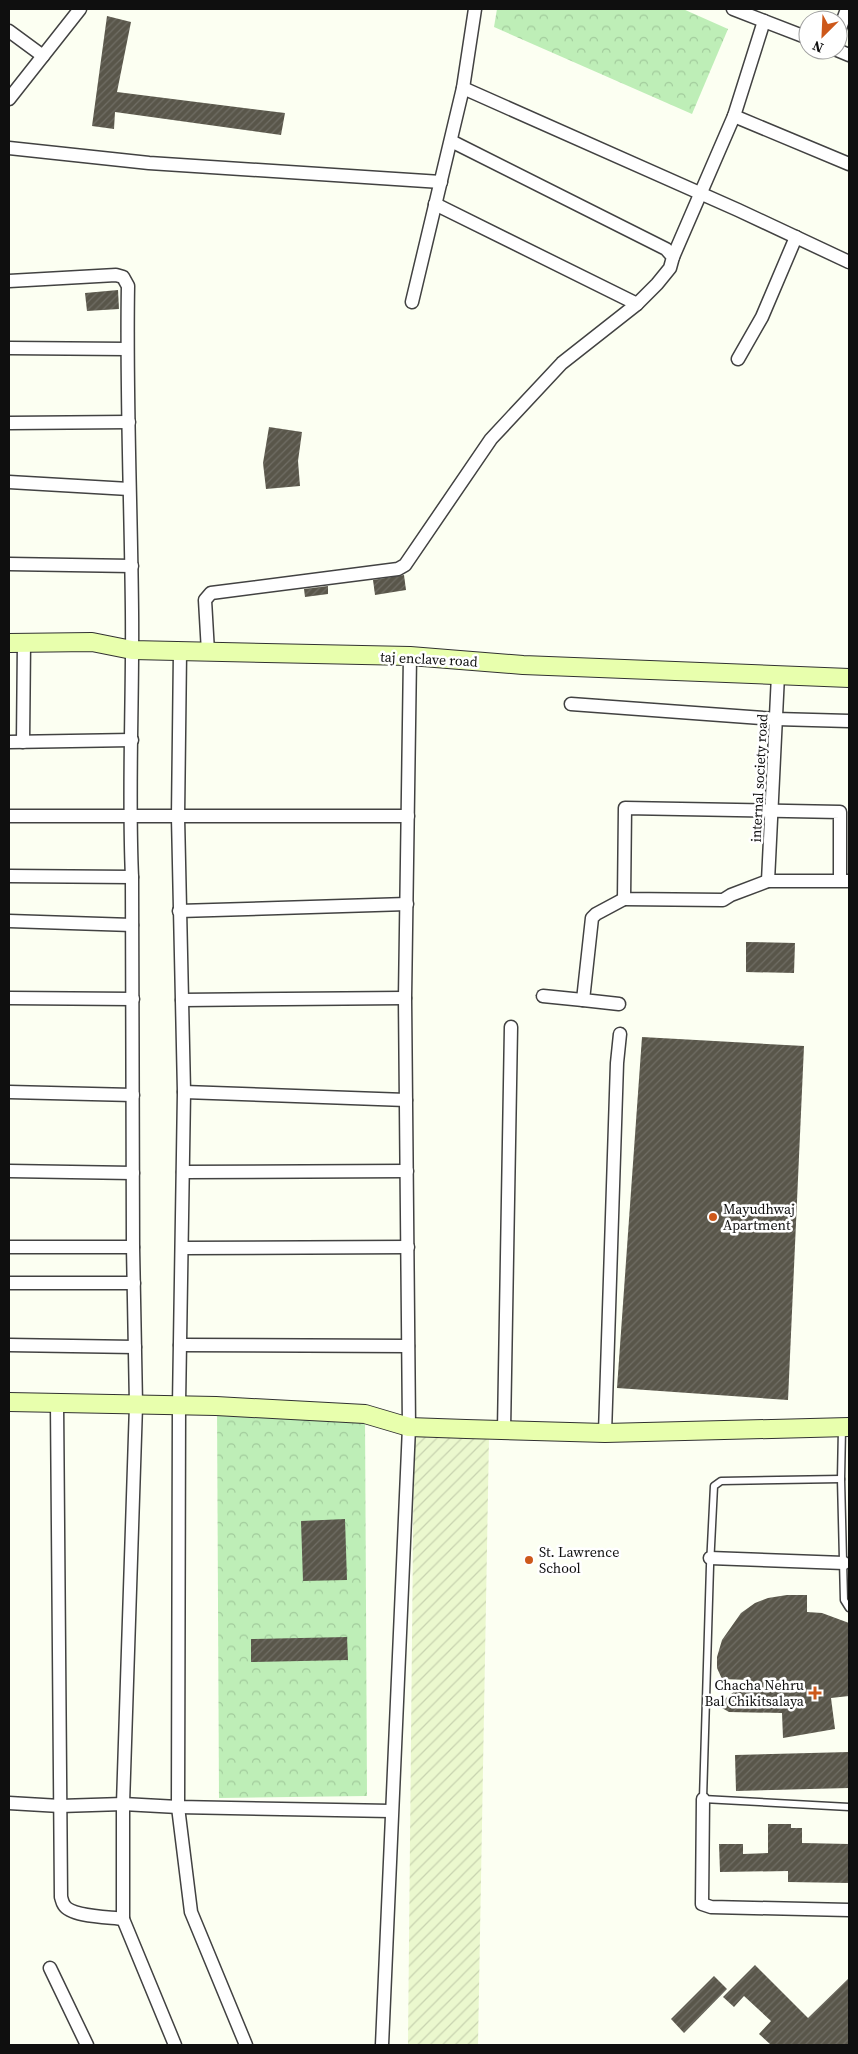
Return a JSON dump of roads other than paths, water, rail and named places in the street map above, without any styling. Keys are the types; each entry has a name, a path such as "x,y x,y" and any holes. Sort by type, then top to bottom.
{"street":[{"path":"9,99 80,9"},
{"path":"412,302 463,88 475,9"},
{"path":"733,9 798,34"},
{"path":"208,652 205,600 211,593 398,569 406,564 491,439 562,363 637,304 670,268 673,257 734,116 764,21"},
{"path":"9,31 43,56"},
{"path":"463,88 701,193 849,262"},
{"path":"734,116 849,164"},
{"path":"451,141 666,249 673,257"},
{"path":"9,148 149,164 441,182"},
{"path":"436,204 637,304"},
{"path":"738,358 762,317 796,237"},
{"path":"9,281 116,275 123,278 128,286 127,349 132,566 130,816 136,1405 123,1804 123,1919 175,2045"},
{"path":"9,348 127,349"},
{"path":"9,423 129,422"},
{"path":"9,482 129,489"},
{"path":"9,564 132,566"},
{"path":"16,642 23,742"},
{"name":"taj enclave road","path":"16,642 92,642 132,650 410,656 523,665 849,678"},
{"path":"180,652 178,817 184,1092 179,1405 178,1807 191,1912 246,2045"},
{"path":"382,2045 409,1427 405,998 410,656"},
{"name":"internal society road","path":"768,881 778,675"},
{"path":"571,704 776,719 849,721"},
{"path":"9,742 132,740"},
{"path":"583,1000 592,918 596,914 624,899 723,900 768,881 844,881 840,812 625,808 624,899"},
{"path":"9,816 408,816"},
{"path":"9,876 132,877"},
{"path":"180,911 407,904"},
{"path":"9,921 132,925"},
{"path":"543,996 619,1004"},
{"path":"9,998 133,999"},
{"path":"182,1000 405,998"},
{"path":"497,1430 511,1027"},
{"path":"605,1433 617,1063 620,1034"},
{"path":"9,1092 133,1095"},
{"path":"184,1092 406,1100"},
{"path":"9,1171 133,1173"},
{"path":"183,1172 407,1171"},
{"path":"9,1248 133,1247"},
{"path":"182,1248 408,1248"},
{"path":"9,1283 134,1282"},
{"path":"9,1345 135,1347"},
{"path":"180,1345 408,1346"},
{"path":"9,1402 179,1405 365,1414 409,1427 466,1430 605,1433 846,1427"},
{"path":"57,1403 61,1897 64,1905 70,1910 88,1915 123,1919"},
{"path":"710,1558 844,1562"},
{"path":"704,1799 702,1904 711,1907 849,1910"},
{"path":"9,1804 60,1806 123,1804 178,1807 391,1811"},
{"path":"50,1968 86,2045"}],"lane":[{"path":"846,1427 841,1479 844,1600 849,1608"},
{"path":"841,1479 721,1481 717,1482 714,1486 710,1558 704,1799 849,1807"}],"place":[{"name":"Mayudhwaj Apartment","path":"713,1217"},
{"name":"St. Lawrence School","path":"529,1560"},
{"name":"Chacha Nehru Bal Chikitsalaya","path":"815,1693"}]}
